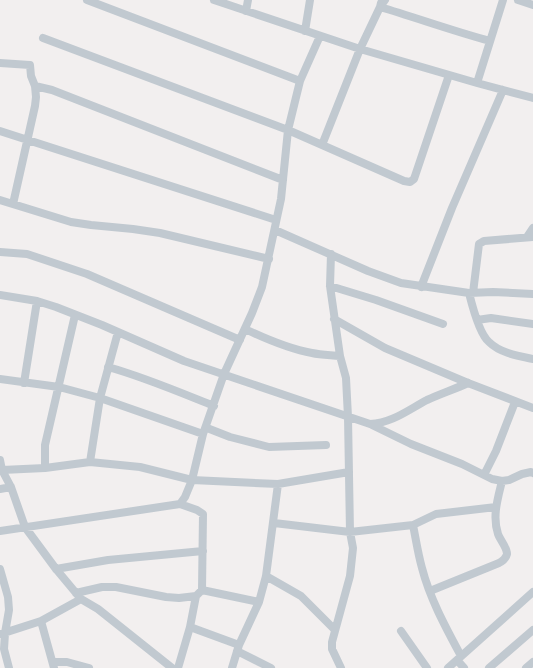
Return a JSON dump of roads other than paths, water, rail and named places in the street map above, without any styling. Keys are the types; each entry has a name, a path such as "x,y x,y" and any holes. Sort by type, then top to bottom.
{"street":[{"path":"87,0 300,81"},
{"path":"214,0 360,49 533,98"},
{"path":"246,12 248,0"},
{"path":"305,31 310,0"},
{"path":"322,145 360,49 381,4 385,0"},
{"path":"476,83 503,0"},
{"path":"518,0 533,5"},
{"path":"381,4 455,32 490,41"},
{"path":"180,504 185,497 192,480 205,431 224,374 245,329 262,287 281,199 288,130 300,81 320,36"},
{"path":"43,38 288,130 404,181 410,182 414,179 449,75"},
{"path":"0,63 30,65 31,76 35,86 35,106 13,204"},
{"path":"35,86 52,90 158,130 283,180"},
{"path":"421,287 452,208 503,90"},
{"path":"0,131 276,220"},
{"path":"0,200 71,222 91,226 133,228 160,233 269,259"},
{"path":"533,228 530,237 479,244 471,293 472,308 482,334 488,342 507,352 533,359"},
{"path":"275,230 401,283 471,293 493,292 533,294"},
{"path":"0,252 27,254 87,274 240,340"},
{"path":"331,254 330,286 340,356 346,378 350,532 353,548 350,576 332,642 332,650 341,668"},
{"path":"330,286 376,300 443,324"},
{"path":"0,295 37,302 75,315 102,325 184,361 370,424 411,444 462,464 492,479 502,481 509,480 527,472 533,473"},
{"path":"24,383 37,302"},
{"path":"45,468 45,445 75,315"},
{"path":"477,320 491,318 533,324"},
{"path":"334,319 385,348 468,383 533,408"},
{"path":"245,329 280,344 297,349 312,353 340,356"},
{"path":"90,462 100,398 118,332"},
{"path":"108,367 133,374 214,406"},
{"path":"0,379 59,387 100,398 205,431 269,447 326,445"},
{"path":"370,424 380,424 388,421 428,400 468,383"},
{"path":"484,475 496,451 515,402"},
{"path":"0,460 2,470 11,487 25,527 78,596 172,668"},
{"path":"2,470 45,468 90,462 140,467 192,480 278,484 349,472"},
{"path":"430,591 503,560 507,552 500,539 495,519 502,481"},
{"path":"232,668 238,648 258,602 266,576 278,484"},
{"path":"0,489 11,487"},
{"path":"0,531 180,504 197,510 203,514 203,551 199,593 178,668"},
{"path":"274,523 350,532 413,525 436,514 496,507"},
{"path":"413,525 422,569 430,591 464,668"},
{"path":"56,569 108,560 203,551"},
{"path":"0,572 8,597 9,610 2,634 9,668"},
{"path":"266,576 301,596 336,630"},
{"path":"2,634 41,621 78,596 102,587 116,587 166,597 179,598 199,593 258,602"},
{"path":"448,668 533,592"},
{"path":"41,621 54,665 67,662 89,668"},
{"path":"190,627 238,648 271,668"},
{"path":"489,668 533,630"},
{"path":"401,631 427,668"},
{"path":"526,668 533,662"}]}
